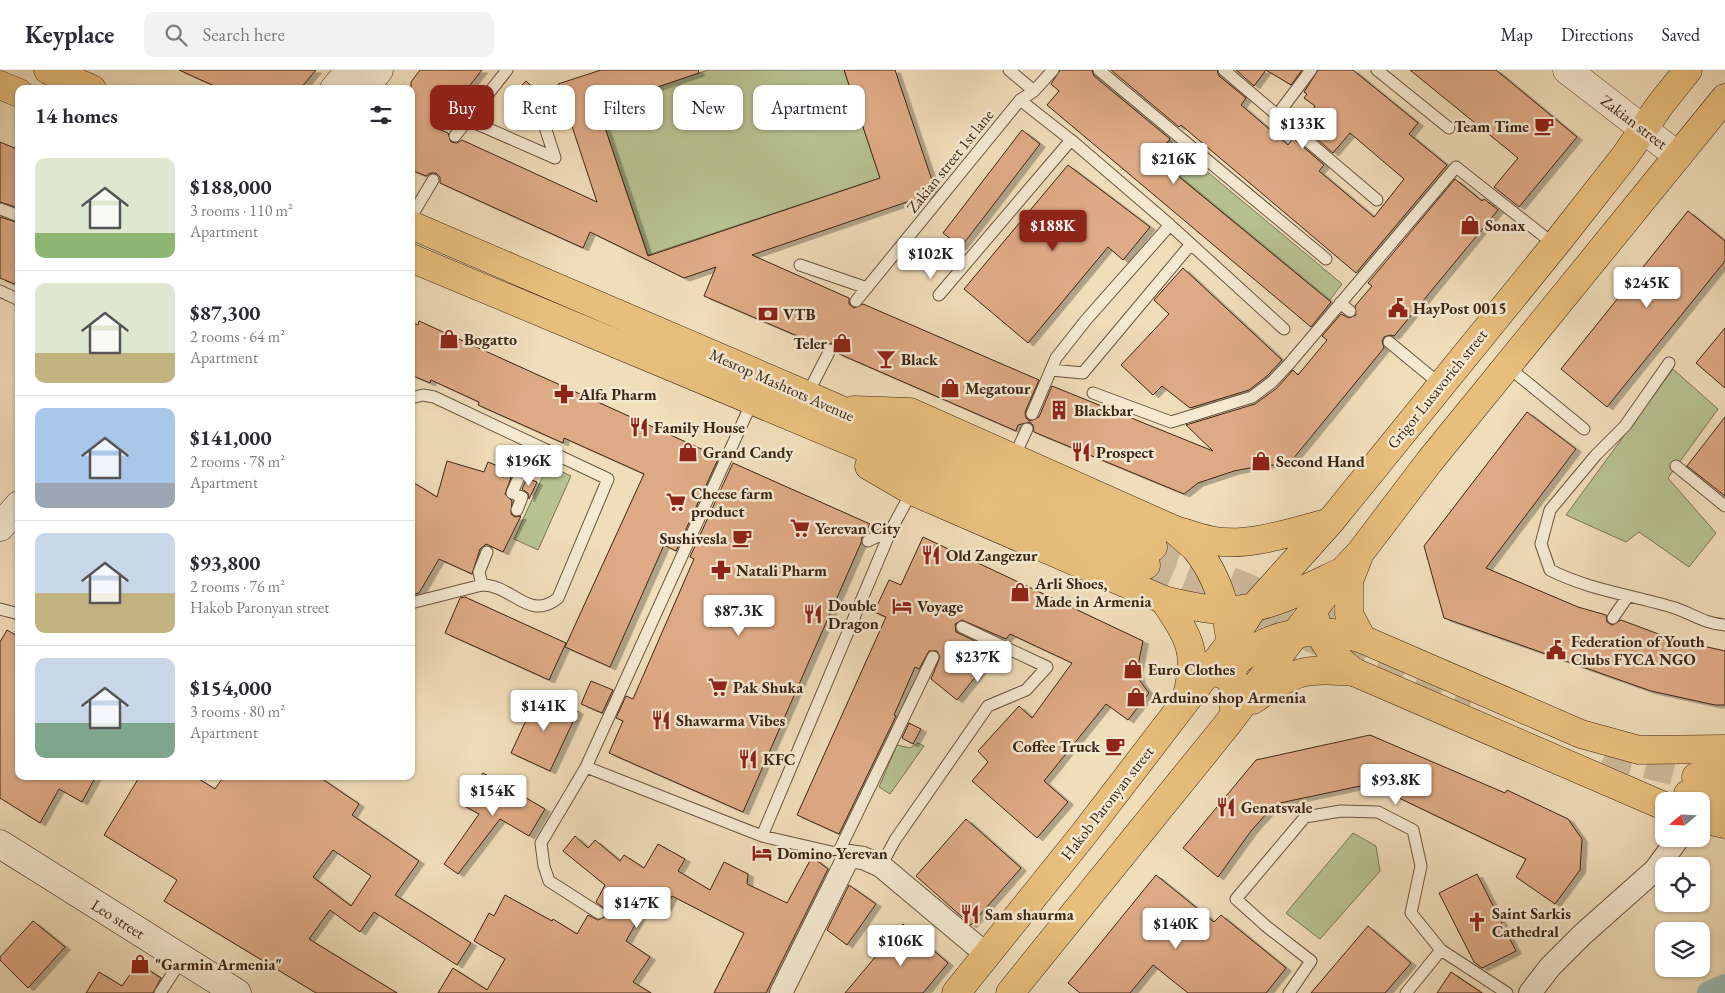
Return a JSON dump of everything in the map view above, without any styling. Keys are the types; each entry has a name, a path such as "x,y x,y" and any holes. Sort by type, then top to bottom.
{"main road":[{"path":"48,70 83,85"},
{"path":"337,85 350,70"},
{"path":"367,85 379,70"},
{"name":"Zakian street","path":"1567,70 1678,156"},
{"name":"Grigor Lusavorich street","path":"1253,608 1330,522 1441,385 1554,245 1644,130 1660,105 1688,70"},
{"path":"0,85 15,91"},
{"path":"1010,993 1234,714 1429,462 1725,98"},
{"name":"Mesrop Mashtots Avenue","path":"415,227 807,394 1149,556 752,402 415,260"},
{"path":"840,410 910,412 1175,530 1216,542 1276,537 1330,522"},
{"path":"782,414 912,491 1164,600 1194,607 1226,610 1253,608 1309,616 1340,632 1362,639 1581,734 1639,750 1725,749"},
{"path":"0,527 15,510"},
{"path":"1330,522 1309,566 1309,616 1333,656 1354,672"},
{"path":"1175,530 1195,548 1212,574 1226,610 1232,654 1234,714"},
{"path":"1351,562 1349,614 1362,639"},
{"path":"1164,600 1182,628 1192,650 1192,677 1186,700"},
{"name":"Hakob Paronyan street","path":"956,993 1083,835 1186,700 1232,654 1253,608"},
{"path":"1232,654 1251,650 1309,616"},
{"path":"1234,714 1276,684 1301,671 1325,668 1354,672 1682,792 1725,777"},
{"path":"1710,797 1725,800"},
{"path":"1710,821 1725,824"},
{"name":"Leo street","path":"0,844 237,993"}],"street":[{"path":"1530,993 1550,967 1582,934 1654,870 1671,848"},
{"path":"781,993 843,855 863,858 881,866 987,954"}],"lane":[{"path":"494,87 507,70"},
{"path":"1010,70 1034,91"},
{"name":"Zakian street 1st lane","path":"856,301 1020,100 1034,91 1053,70"},
{"path":"1099,70 1326,259"},
{"path":"1224,70 1378,200"},
{"path":"1278,114 1311,70"},
{"path":"1377,70 1449,128"},
{"path":"1020,100 1071,140 1170,225 1284,329"},
{"path":"455,136 460,130"},
{"path":"491,130 555,158 546,130"},
{"path":"939,295 1071,140"},
{"path":"1093,393 1171,422 1252,397 1272,382 1289,364 1456,167 1554,245"},
{"path":"415,211 433,180"},
{"path":"0,208 15,214"},
{"path":"1032,414 1056,358 1086,320 1170,225"},
{"path":"1051,370 1083,373 1191,244"},
{"path":"800,265 867,288"},
{"path":"0,291 15,298"},
{"path":"1340,303 1350,311"},
{"path":"1389,342 1441,385"},
{"path":"807,394 830,350"},
{"path":"1669,363 1625,426 1596,455 1550,510 1541,544 1550,570 1574,582 1676,608 1713,624 1725,625"},
{"path":"1507,366 1584,429"},
{"path":"415,397 423,395 434,397 608,479 558,598 549,606 537,608 491,585 482,585 415,602"},
{"path":"599,913 549,881 544,866 541,843 586,767 716,492 752,402"},
{"path":"1014,457 1027,429"},
{"path":"517,510 522,497 512,493 533,444"},
{"path":"1676,466 1725,506"},
{"path":"762,836 891,530 912,491"},
{"path":"868,541 891,530"},
{"path":"482,585 479,572 487,552"},
{"path":"1614,618 1628,596"},
{"path":"0,610 15,613"},
{"path":"881,866 895,840 988,706 1026,690 1047,667 962,627"},
{"path":"586,767 762,836 843,855 933,657"},
{"path":"1289,993 1311,961 1266,926 1236,898 1306,817 1341,811 1378,812 1413,830 1421,866 1410,913 1441,950 1507,993"},
{"path":"1406,993 1441,950"},
{"path":"160,993 182,959"}],"green space":[{"path":"708,70 844,70 849,85 753,85 753,130 864,130 880,178 648,255 606,130 663,130 663,85"},
{"path":"1169,140 1342,284 1329,301 1155,157"},
{"path":"1673,369 1718,409 1668,478 1716,533 1689,567 1639,532 1626,542 1566,515"},
{"path":"548,465 571,476 538,550 514,539"},
{"path":"918,743 924,746 890,794 879,787 897,745 910,748"},
{"path":"1353,833 1376,846 1380,871 1320,939 1286,913"}],"building":[{"path":"179,70 316,70 303,85 212,85"},
{"path":"420,70 482,70 470,85 430,85 430,130 441,130 448,133 451,142 457,143 462,140 597,202 573,130 575,130 575,85 558,84 601,70 698,70 699,73 663,85 585,85 585,130 606,130 648,256 880,178 864,130 865,85 849,85 844,70 895,70 936,192 752,255 849,298 849,304 854,308 863,304 1039,380 1025,412 1026,418 1030,421 1039,417 1052,386 1213,451 1186,425 1255,404 1277,388 1293,370 1298,375 1327,340 1322,336 1341,314 1349,318 1356,315 1355,306 1372,286 1368,283 1455,179 1482,201 1484,199 1498,210 1394,336 1384,337 1382,341 1384,348 1288,465 1266,465 1234,471 1198,483 1184,494 1034,432 1033,425 1030,422 1018,425 1016,431 837,353 836,346 833,343 826,344 823,347 704,296 716,267 684,278 590,232 583,248 440,183 440,177 436,173 430,173 426,176 415,172 415,85 411,85 411,82"},
{"path":"1060,70 1092,70 1094,76 1170,139 1155,157 1331,302 1311,327 1047,105 1059,91 1051,84"},
{"path":"1111,70 1217,70 1219,76 1246,98 1241,105 1288,145 1293,138 1324,165 1319,171 1374,217 1404,179 1350,133 1333,153 1302,126 1315,106 1304,98 1307,94 1304,92 1318,70 1353,70 1418,123 1409,134 1447,165 1356,273 1181,125 1179,127"},
{"path":"1236,70 1266,70 1254,86"},
{"path":"1266,70 1302,70 1291,85"},
{"path":"1410,70 1496,70 1577,137 1519,207 1494,187 1518,158"},
{"path":"1022,130 1040,144 961,247 943,233"},
{"path":"0,142 15,148 15,207 0,202"},
{"path":"1068,165 1150,227 1123,260 1108,247 1028,343 964,289"},
{"path":"1688,211 1725,241 1725,261 1607,407 1561,369"},
{"path":"0,217 15,222 15,284 0,278"},
{"path":"1183,268 1282,360 1267,376 1249,390 1190,408 1162,386 1153,395 1121,365 1169,314 1154,300"},
{"path":"419,321 719,457 676,551 664,545 610,667 565,647 644,474 564,438 563,443 478,405 479,402 431,380 430,383 415,377 415,324 418,325"},
{"path":"1725,328 1725,388 1696,363"},
{"path":"1527,412 1576,449 1486,568 1578,607 1606,615 1607,622 1612,625 1621,620 1672,639 1725,651 1725,705 1715,705 1651,691 1444,618 1424,546"},
{"path":"1725,417 1725,496 1687,466"},
{"path":"447,461 484,472 488,462 513,472 505,494 512,501 511,514 515,517 521,516 503,552 486,544 480,549 472,574 439,559 419,593 415,594 415,483 437,497"},
{"name":"Pak Shuka","path":"733,463 870,524 862,537 743,812 609,753 623,721 616,718 626,696 633,699 694,559 690,557"},
{"path":"527,478 537,482 529,499 528,493 522,489"},
{"path":"923,537 1143,641 1137,670 1140,681 1149,693 1128,720 1106,704 1044,781 1068,802 1037,838 972,781 988,762 978,751 1019,706 1032,718 1072,663 1010,634 1006,639 962,620 955,624 956,632 996,651 957,700 931,679 940,657 937,651 929,651 919,669 915,667 894,715 896,716 839,834 797,815 886,617 874,612 889,580 901,585"},
{"path":"465,597 566,643 549,680 445,633 460,598"},
{"path":"7,630 15,635 15,780 94,780 82,802 59,789 40,823 0,798 0,642"},
{"path":"591,681 613,690 602,713 581,704"},
{"path":"539,692 578,711 550,771 511,753"},
{"path":"909,723 921,729 913,744 902,738"},
{"path":"1370,735 1505,793 1507,790 1568,819 1582,839 1580,870 1555,904 1516,877 1526,859 1370,784 1275,804 1251,831 1218,877 1183,848 1256,760"},
{"path":"483,773 545,809 529,836 500,819 458,874 444,864 479,814 464,806"},
{"path":"138,780 200,780 215,789 221,780 324,780 359,804 352,815 419,861 395,895 471,943 457,965 374,912 360,932 330,910 309,939 397,993 316,993 164,901 177,880 104,835","holes":["333,850 371,876 351,906 313,877"]},
{"path":"966,819 1021,868 971,925 916,876"},
{"path":"575,836 588,848 595,840 620,861 624,855 644,868 658,844 685,859 678,871 710,890 724,862 748,874 747,884 787,903 812,857 828,869 766,993 714,993 744,933 672,896 665,909 649,900 626,941 650,957 633,982 651,993 438,993 453,968 487,990 505,959 474,941 489,913 494,916 505,895 552,921 553,919 577,934 588,915 598,920 605,917 605,909 596,902 605,885 563,851"},
{"name":"Saint Sarkis Cathedral","path":"1477,874 1516,951 1482,968 1474,962 1439,893"},
{"path":"1156,875 1214,922 1221,915 1286,968 1266,993 1188,993 1153,965 1130,993 1080,993 1068,983"},
{"path":"849,885 876,904 847,945 827,930"},
{"path":"33,921 65,947 28,988 0,960 0,957"},
{"path":"903,924 948,963 923,993 845,993"},
{"path":"1368,926 1411,963 1385,993 1311,993"},
{"path":"138,963 161,978 153,993 86,993 99,972 122,986"},
{"path":"1451,972 1482,993 1437,993"}],"waterway":[{"path":"1709,993 1725,986"}],"tunnel":[{"path":"1153,547 1331,624"},
{"path":"1146,565 1469,708"},
{"path":"1607,750 1629,760 1696,777"}],"place":[{"name":"Team Time","path":"1544,126"},
{"name":"Sonax","path":"1470,225"},
{"name":"HayPost 0015","path":"1398,308"},
{"name":"VTB","path":"768,314"},
{"name":"Bogatto","path":"449,339"},
{"name":"Teler","path":"842,343"},
{"name":"Black","path":"886,359"},
{"name":"Megatour","path":"950,388"},
{"name":"Alfa Pharm","path":"564,394"},
{"name":"Blackbar","path":"1059,410"},
{"name":"Family House","path":"639,427"},
{"name":"Grand Candy","path":"688,452"},
{"name":"Prospect","path":"1081,452"},
{"name":"Second Hand","path":"1261,461"},
{"name":"Cheese farm product","path":"676,502"},
{"name":"Yerevan City","path":"800,528"},
{"name":"Sushivesla","path":"742,538"},
{"name":"Old Zangezur","path":"931,555"},
{"name":"Natali Pharm","path":"721,570"},
{"name":"Arli Shoes, Made in Armenia","path":"1020,592"},
{"name":"Voyage","path":"902,606"},
{"name":"Double Dragon","path":"813,614"},
{"name":"Federation of Youth Clubs FYCA NGO","path":"1556,650"},
{"name":"Euro Clothes","path":"1133,669"},
{"name":"Pak Shuka","path":"718,687"},
{"name":"Arduino shop Armenia","path":"1136,697"},
{"name":"Shawarma Vibes","path":"661,720"},
{"name":"Coffee Truck","path":"1115,746"},
{"name":"KFC","path":"748,759"},
{"name":"Genatsvale","path":"1226,807"},
{"name":"Domino-Yerevan","path":"762,853"},
{"name":"Sam shaurma","path":"970,914"},
{"name":"Saint Sarkis Cathedral","path":"1477,922"},
{"name":"\"Garmin Armenia\"","path":"140,964"}]}
